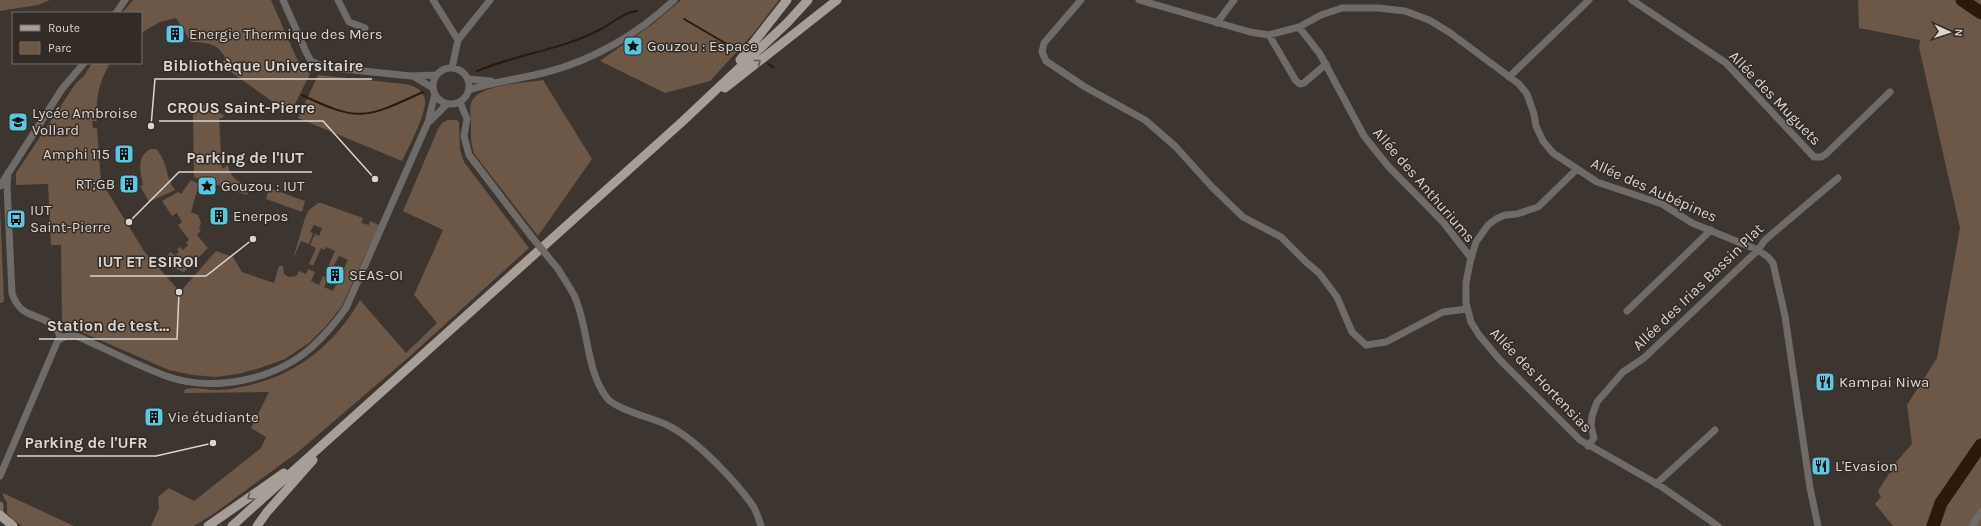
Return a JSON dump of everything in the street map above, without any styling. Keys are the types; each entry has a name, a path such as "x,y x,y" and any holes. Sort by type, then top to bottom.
{"main road":[{"path":"717,88 787,0"},
{"path":"232,526 683,121 787,23 808,0"},
{"path":"683,121 837,0"},
{"path":"208,526 284,473 348,422"},
{"path":"258,526 267,512 348,422"},
{"path":"0,516 13,526"}],"street":[{"path":"117,12 125,0"},
{"path":"283,0 307,54 317,65 411,76 436,75 443,70 452,68 463,72 468,79 469,90 466,97 460,102 447,104 428,122"},
{"path":"338,0 349,22 365,28"},
{"path":"433,0 458,40"},
{"path":"452,68 458,40 490,0"},
{"path":"469,90 495,82 546,72 600,52 646,24 674,0"},
{"path":"1081,0 1044,43 1042,52 1046,61 1085,87 1145,120 1175,146 1212,187 1243,216 1281,237 1307,264 1319,273 1337,297 1352,332 1366,345 1386,342 1443,312 1467,309"},
{"name":"Allée des Aubépines","path":"1139,0 1216,23 1250,32 1270,35 1299,27 1321,15 1342,8 1405,10 1428,20 1449,32 1519,84 1527,94 1534,114 1536,126 1544,141 1553,153 1597,182 1662,204 1692,222 1758,250 1768,257 1773,263 1785,316 1810,488 1818,526"},
{"path":"1216,23 1234,0"},
{"path":"1509,77 1588,0"},
{"name":"Allée des Muguets","path":"1632,0 1726,63 1814,157 1821,157 1826,154 1890,92"},
{"name":"Allée des Anthuriums","path":"1299,27 1317,48 1364,136 1388,166 1443,222 1471,258"},
{"path":"1270,35 1296,82 1300,84 1304,83 1326,64"},
{"path":"0,186 62,89 83,64"},
{"path":"0,476 58,340 61,338 71,335 79,337 167,376 192,382 216,384 239,381 262,375 286,364 311,348 330,329 346,308 428,122 436,75"},
{"path":"411,76 434,91 440,100 447,104"},
{"path":"468,79 495,82"},
{"path":"460,102 467,119 464,136 469,155 558,269 574,295 593,366 600,386 608,400 631,412 665,424 688,438 728,476 754,507 761,526"},
{"name":"Allée des Hortensias","path":"1577,169 1538,207 1517,214 1505,215 1492,222 1476,242 1466,283 1467,309 1471,322 1500,360 1571,432 1588,446 1656,484 1718,526"},
{"path":"8,173 7,186 12,293 15,302 26,313 55,328 61,338"},
{"name":"Allée des Irias Bassin Plat","path":"1588,446 1594,438 1591,426 1592,416 1597,402 1628,367 1644,358 1758,250 1765,240 1838,178"},
{"path":"1627,311 1711,230"},
{"path":"1656,484 1715,430"},
{"path":"0,505 0,516"},
{"path":"1972,526 1981,512"}],"green space":[{"path":"0,0 50,0 38,5 0,11"},
{"path":"133,0 271,0 297,59 310,74 290,114 228,70 223,62 225,58 219,49 207,44 191,42 176,18 160,22 142,32 142,12 123,12"},
{"path":"681,0 779,0 753,34 710,81 665,93 600,61 654,23"},
{"path":"1858,0 1981,0 1981,526 1893,526 1875,504 1881,497 1878,491 1897,461 1912,444 1907,405 1937,358 1960,228 1919,47 1920,40 1859,28"},
{"path":"91,64 110,64 100,84 97,104 97,121 92,121 93,128 97,128 101,181 144,251 180,292 216,251 233,257 242,272 274,283 279,266 283,266 284,274 289,277 296,276 299,271 306,274 308,269 315,272 311,281 319,285 323,276 328,278 324,287 333,291 348,260 339,256 330,273 326,271 335,251 326,247 325,250 321,248 313,266 309,264 316,248 310,245 315,234 319,236 322,228 314,225 310,232 313,233 309,244 301,241 293,259 305,218 309,210 318,203 321,203 363,218 361,223 369,225 370,221 379,225 342,306 326,326 309,343 285,359 238,374 216,377 193,375 169,370 79,331 58,326 62,323 61,245 51,245 48,184 16,185 16,173 76,83 84,76"},
{"path":"318,75 405,84 415,87 422,93 425,100 423,113 402,161 298,118"},
{"path":"543,80 592,159 538,236 475,155 471,139 470,108 475,97 491,88"},
{"path":"201,105 207,105 225,116 219,119 222,169 228,165 235,179 250,186 247,195 194,177 193,114 200,110"},
{"path":"447,120 457,120 459,122 460,150 464,162 529,248 409,357 298,452 215,513 194,526 151,526 159,508 158,497 169,488 194,501 261,448 266,437 251,428 269,392 184,393 185,389 197,388 225,390 259,383 294,368 325,345 338,332 350,317 360,300 406,353 437,323 414,295 443,230 403,211 438,129 442,123"},
{"path":"151,149 156,149 163,159 175,190 149,202 140,186 143,185 140,164 143,156"},
{"path":"191,180 199,184 191,212 198,215 201,223 199,228 201,230 197,235 208,248 184,272 174,268 167,257 170,252 175,255 179,252 177,249 180,247 183,250 188,245 186,242 189,240 178,225 182,222 177,213 172,216 162,201 178,192 181,194"},
{"path":"269,188 305,201 302,212 266,199"},
{"path":"0,205 4,301 2,303 0,303"},
{"path":"3,493 74,526 22,526 7,513 7,503"}],"waterway":[{"path":"1962,0 1981,13"},
{"path":"477,71 584,37 604,28 622,16 637,11"},
{"path":"684,19 737,50"},
{"path":"768,64 773,67"},
{"path":"302,95 337,110 363,114 375,112 423,92"},
{"path":"1933,526 1941,503 1981,445"}],"place":[{"name":"Energie Thermique des Mers","path":"175,34"},
{"name":"Gouzou : Espace","path":"633,46"},
{"name":"Lycée Ambroise Vollard","path":"18,122"},
{"name":"Bibliothèque Universitaire","path":"151,126"},
{"name":"Amphi 115","path":"124,154"},
{"name":"CROUS Saint-Pierre","path":"375,179"},
{"name":"RT;GB","path":"129,184"},
{"name":"Gouzou : IUT","path":"207,186"},
{"name":"Enerpos","path":"219,216"},
{"name":"IUT Saint-Pierre","path":"16,219"},
{"name":"Parking de l'IUT","path":"129,222"},
{"name":"IUT ET ESIROI","path":"253,239"},
{"name":"SEAS-OI","path":"335,275"},
{"name":"Station de test...","path":"179,292"},
{"name":"Kampai Niwa","path":"1825,382"},
{"name":"Vie étudiante","path":"154,417"},
{"name":"Parking de l'UFR","path":"213,443"},
{"name":"L'Evasion","path":"1821,466"}]}
